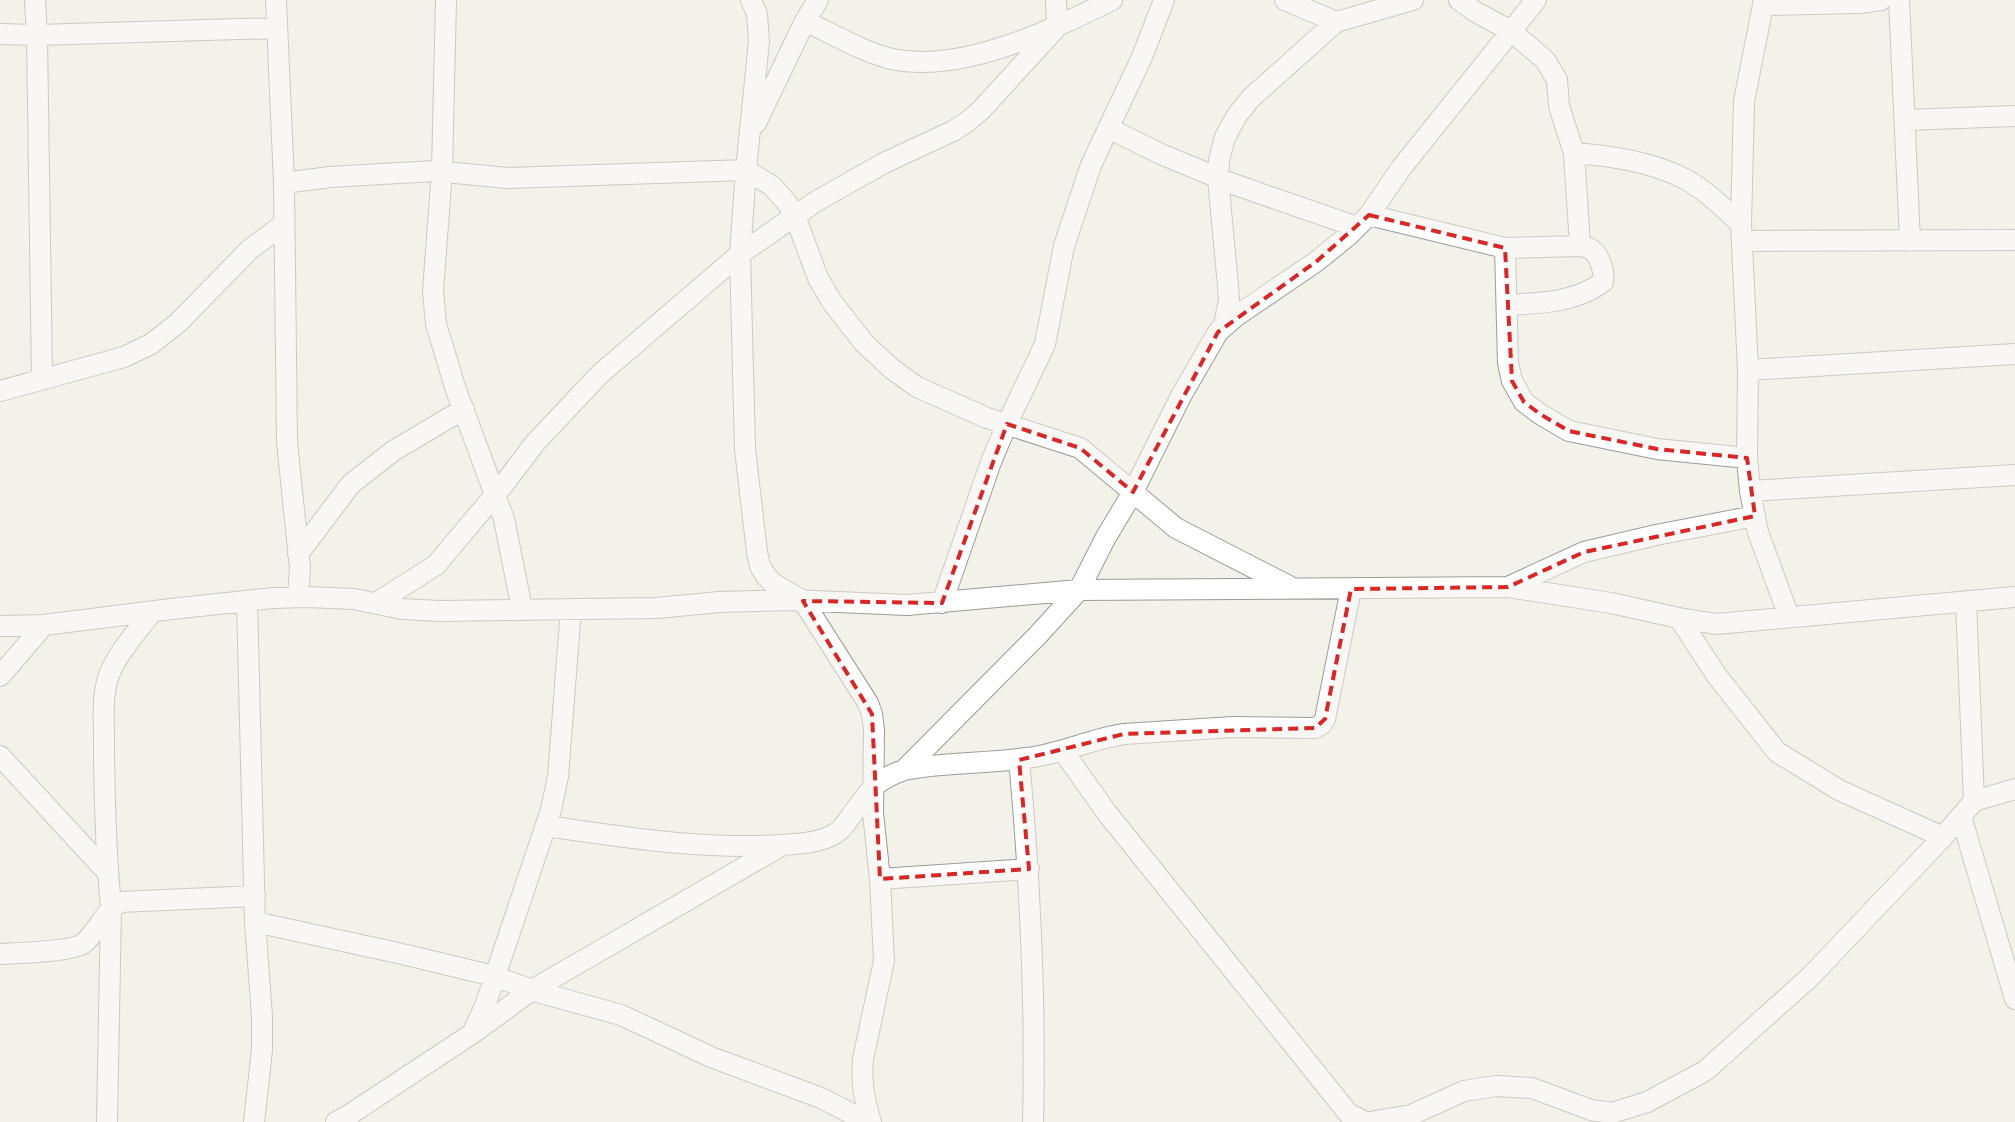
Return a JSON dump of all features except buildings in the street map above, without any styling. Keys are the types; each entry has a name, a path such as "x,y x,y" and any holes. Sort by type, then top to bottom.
{"street":[{"path":"35,0 42,379"},
{"path":"276,0 284,183 287,442 298,554 298,597"},
{"path":"446,0 442,172 433,292 434,310 436,324 464,409 496,494 509,538 522,609"},
{"path":"752,0 757,14 759,41 740,254 745,449 760,566 774,584 803,601 870,709 874,730 872,786 880,879 884,961 863,1058 863,1094 870,1122"},
{"path":"749,137 805,21 818,0"},
{"path":"376,603 431,570 496,494 535,443 600,374 740,254 815,202 884,163 953,131 967,122 1056,27 1056,0"},
{"path":"805,21 883,56 915,61 941,60 1010,45 1056,27 1112,0"},
{"path":"942,603 1006,424 1045,344 1064,246 1090,165 1142,57 1164,0"},
{"path":"1285,0 1336,22"},
{"path":"1224,325 1229,300 1218,178 1219,160 1225,137 1238,114 1251,98 1336,22 1413,0"},
{"path":"1459,0 1474,11 1511,32 1545,60 1557,80 1560,106 1574,153 1580,246"},
{"path":"904,770 1038,635 1078,590 1106,537 1133,492 1181,396 1213,338 1224,325 1317,261 1363,221 1402,167 1536,0"},
{"path":"1789,617 1758,532 1750,490 1748,370 1742,232 1744,101 1764,2 1859,3 1881,0"},
{"path":"1900,0 1910,241"},
{"path":"0,34 37,35 277,28"},
{"path":"1905,120 2015,116"},
{"path":"1108,128 1164,156 1218,178 1363,221 1505,248 1580,246 1591,248 1596,254 1604,275 1603,282 1595,288 1568,300 1506,305"},
{"path":"1574,153 1616,158 1654,166 1684,179 1710,196 1742,232 1910,241 2015,240"},
{"path":"284,183 330,177 442,172 508,178 746,170 772,186 795,216 818,278 832,302 864,343 892,369 918,387 987,418 1080,448 1182,532 1293,588"},
{"path":"0,391 124,357 152,344 179,322 249,250 284,224"},
{"path":"1505,248 1508,363 1512,381 1524,402 1540,414 1570,431 1657,449 1748,458"},
{"path":"1748,370 2015,354"},
{"path":"298,554 351,484 393,451 464,409"},
{"path":"1750,490 2015,475"},
{"path":"1508,587 1584,552 1656,534 1755,516"},
{"path":"0,626 44,626 247,601 298,597 346,598 402,609 440,611 657,608 719,602 803,601 889,605 942,603 1078,590 1508,587 1611,603 1716,624 2015,597"},
{"path":"546,826 662,842 746,847 782,845 824,838 837,833 846,824 872,786 892,774 904,770 1019,759 1063,751 1108,736 1124,734 1233,728 1306,729 1321,725 1325,719 1351,589"},
{"path":"247,601 255,922 262,1016 262,1050 254,1122"},
{"path":"1966,601 1968,809 2010,967 2015,999"},
{"path":"473,1033 485,1006 546,826 558,776 571,609"},
{"path":"107,1122 111,908 104,775 104,694 108,678 117,659 152,612"},
{"path":"1679,618 1717,676 1777,752 1839,790 1943,837"},
{"path":"0,676 44,626"},
{"path":"1063,751 1107,813 1348,1113 1365,1122"},
{"path":"0,756 108,873"},
{"path":"1019,759 1029,869 1035,1037 1033,1122"},
{"path":"1369,1122 1411,1115 1464,1091 1496,1086 1532,1088 1591,1110 1612,1113 1647,1102 1705,1071 1810,978 1968,809 2015,789"},
{"path":"336,1122 473,1033 532,990 782,845"},
{"path":"880,879 1029,869"},
{"path":"0,954 78,946 86,940 111,908 120,902 255,896"},
{"path":"255,922 494,976 532,990 631,1018 710,1057 821,1098 870,1122"}],"highlighted area":[{"path":"1369,215 1505,248 1512,381 1524,402 1540,414 1569,431 1657,449 1747,458 1755,516 1584,552 1508,587 1351,589 1325,719 1315,728 1124,734 1019,760 1029,869 880,879 872,714 803,601 942,603 1007,424 1080,448 1133,492 1218,332 1317,261"}]}
